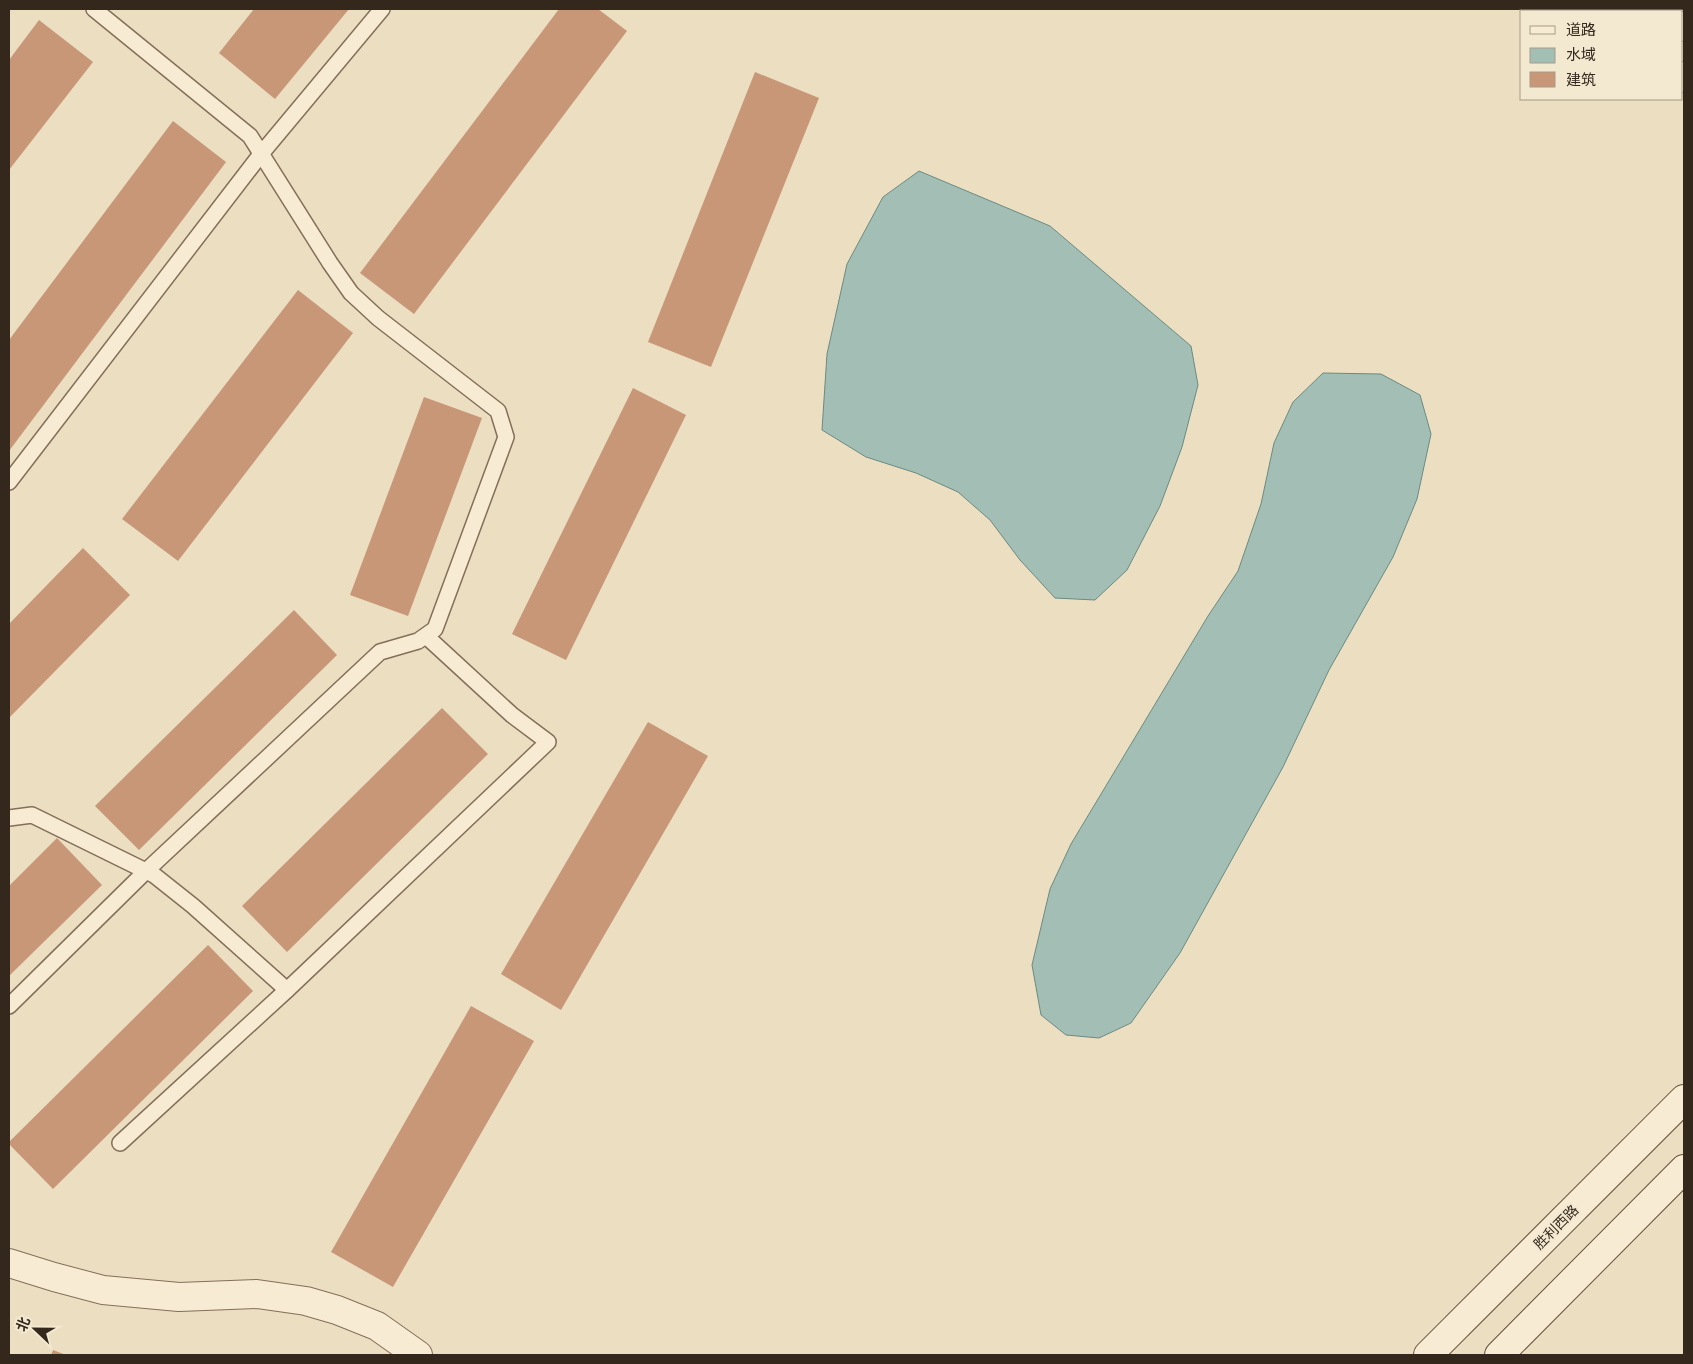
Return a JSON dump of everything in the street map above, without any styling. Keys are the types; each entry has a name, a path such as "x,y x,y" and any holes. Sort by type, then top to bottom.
{"main road":[{"name":"胜利西路","path":"1428,1355 1684,1099"},
{"path":"1499,1355 1684,1169"},
{"path":"9,1263 54,1278 103,1290 179,1296 258,1294 306,1301 337,1310 377,1326 418,1355"}],"lane":[{"path":"9,1006 145,872 380,652 418,641 435,629 506,437 498,411 378,318 351,293 250,136 94,9"},
{"path":"9,482 261,154 382,9"},
{"path":"120,1143 287,990 548,742 512,715 426,636"},
{"path":"9,818 32,815 154,875 193,906 287,990"}],"water":[{"path":"919,171 1050,226 1191,346 1198,385 1182,447 1160,506 1127,570 1095,600 1055,598 1020,560 990,520 958,492 916,473 866,457 822,430 827,354 847,264 883,197"},
{"path":"1323,373 1381,374 1420,395 1431,434 1417,499 1393,557 1329,670 1283,767 1180,953 1131,1023 1099,1038 1066,1035 1041,1015 1032,965 1050,889 1071,844 1208,616 1238,571 1261,504 1274,443 1293,402"}],"building":[{"path":"254,9 349,9 275,99 219,53"},
{"path":"559,9 598,9 627,31 414,314 360,273"},
{"path":"39,20 93,62 9,170 9,60"},
{"path":"755,72 819,98 711,367 648,342"},
{"path":"173,121 226,162 9,451 9,340"},
{"path":"298,290 353,333 178,561 122,519"},
{"path":"633,388 686,415 566,660 512,634"},
{"path":"424,397 482,418 408,616 350,595"},
{"path":"83,548 130,595 9,718 9,624"},
{"path":"294,610 337,655 139,850 95,806"},
{"path":"442,708 488,754 287,952 242,906"},
{"path":"648,722 708,756 561,1010 501,974"},
{"path":"57,838 102,885 9,976 9,886"},
{"path":"208,945 253,991 53,1189 9,1142"},
{"path":"471,1006 534,1041 393,1287 331,1252"},
{"path":"53,1350 66,1355 51,1355"}]}
